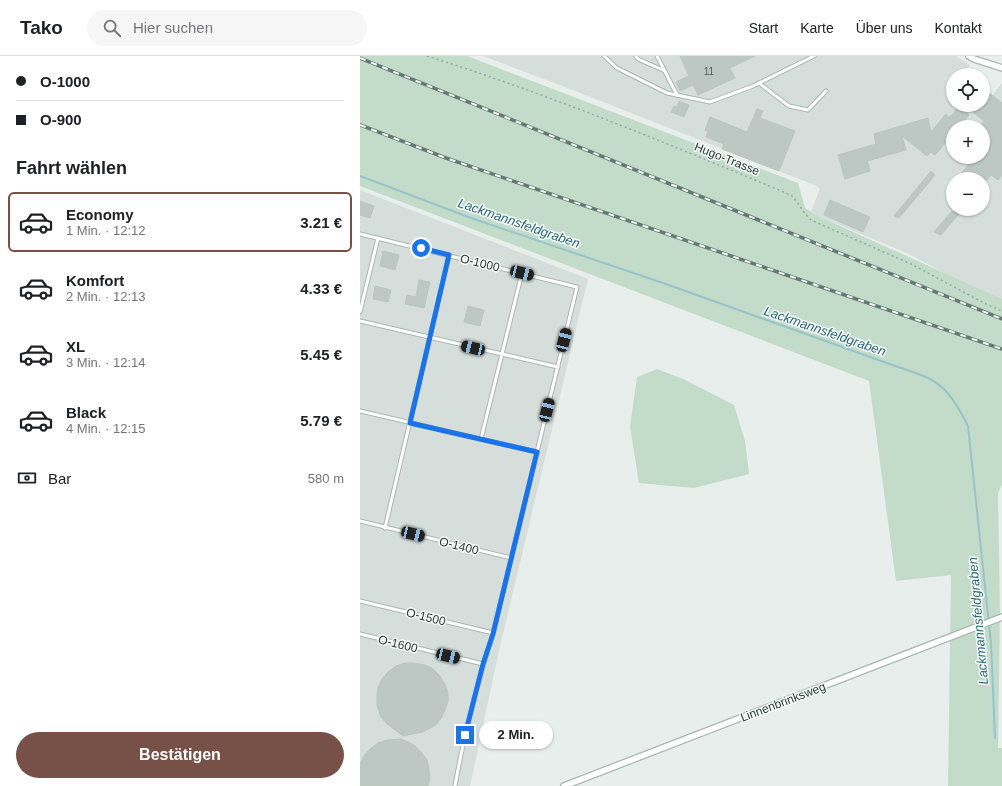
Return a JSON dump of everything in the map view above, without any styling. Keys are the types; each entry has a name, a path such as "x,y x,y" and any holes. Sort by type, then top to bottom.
{"street":[{"path":"969,56 1002,68"},
{"name":"Linnenbrinksweg","path":"564,786 1002,617"}],"lane":[{"path":"604,56 617,68 667,93 710,102 759,83 806,58 814,56"},
{"path":"636,56 638,59 665,71"},
{"path":"657,56 678,95"},
{"path":"759,83 789,106 808,110 826,91"},
{"name":"O-1000","path":"360,234 577,287 558,368"},
{"path":"360,312 378,238"},
{"path":"385,528 449,255"},
{"path":"481,439 522,273"},
{"path":"360,321 558,368 493,634 483,664 461,750 455,786"},
{"path":"360,411 537,452"},
{"name":"O-1400","path":"360,522 511,558"},
{"name":"O-1500","path":"360,601 493,634"},
{"name":"O-1600","path":"360,634 483,664"}],"path":[{"name":"Hugo-Trasse","path":"427,56 624,126 791,195 799,203 805,215 811,220 911,264 1002,311"}],"shaded area":[{"path":"483,56 956,56 970,65 968,68 946,68 946,112 974,112 977,114 979,112 990,112 990,98 1002,83 1002,304 909,254 820,217 811,211 820,189 817,186"},
{"path":"360,190 588,279 500,646 470,786 360,786"}],"green space":[{"path":"360,56 467,56 798,183 805,208 820,217 1002,299 1002,484 998,493 1000,612 998,748 1002,748 1002,786 948,786 951,575 896,581 869,381 360,186"},
{"path":"657,369 683,379 734,405 745,441 749,474 694,488 639,483 630,427 637,377"}],"building":[{"path":"680,56 755,56 730,68 735,78 698,95 693,85 680,91 676,82 689,76"},
{"path":"990,94 1002,103 1002,175 998,180 991,175 990,176 990,172 962,172 969,164 990,164 990,120 983,120 973,112 990,112"},
{"path":"679,101 689,105 684,117 671,112 674,106 677,107"},
{"path":"757,109 763,111 760,118 795,131 779,171 722,149 724,144 706,137 708,131 705,130 710,117 747,132"},
{"path":"954,112 965,112 969,115 965,120 946,120 946,142 935,155 931,152 927,156 902,136 906,150 867,161 870,171 845,179 838,155 876,144 874,134 928,118 931,132 946,114 949,118"},
{"path":"931,171 935,175 926,186 899,218 894,216"},
{"path":"830,200 870,217 863,232 824,215"},
{"path":"360,201 374,206 370,218 360,215"},
{"path":"948,216 957,216 941,235 934,232"},
{"path":"383,251 399,255 395,270 380,266"},
{"path":"419,280 430,282 424,308 405,304 407,295 416,297"},
{"path":"375,286 391,290 388,302 373,299"},
{"path":"468,306 484,310 480,326 464,322"},
{"path":"405,663 425,665 432,668 445,684 448,693 448,702 442,717 436,725 423,732 403,736 387,724 381,717 377,706 377,696 378,687 382,679 396,666"},
{"path":"401,739 414,745 427,760 430,779 428,786 360,786 360,764 370,749 378,743 387,740"}],"waterway":[{"name":"Lackmannsfeldgraben","path":"360,176 471,218 663,283 915,373 930,379 948,393 968,426 991,643 995,738"}],"railway":[{"path":"360,58 1002,319"},
{"path":"360,125 446,158 1002,349"}],"route":[{"path":"421,248 449,255 410,423 537,452 493,634 483,664 465,735"}]}
